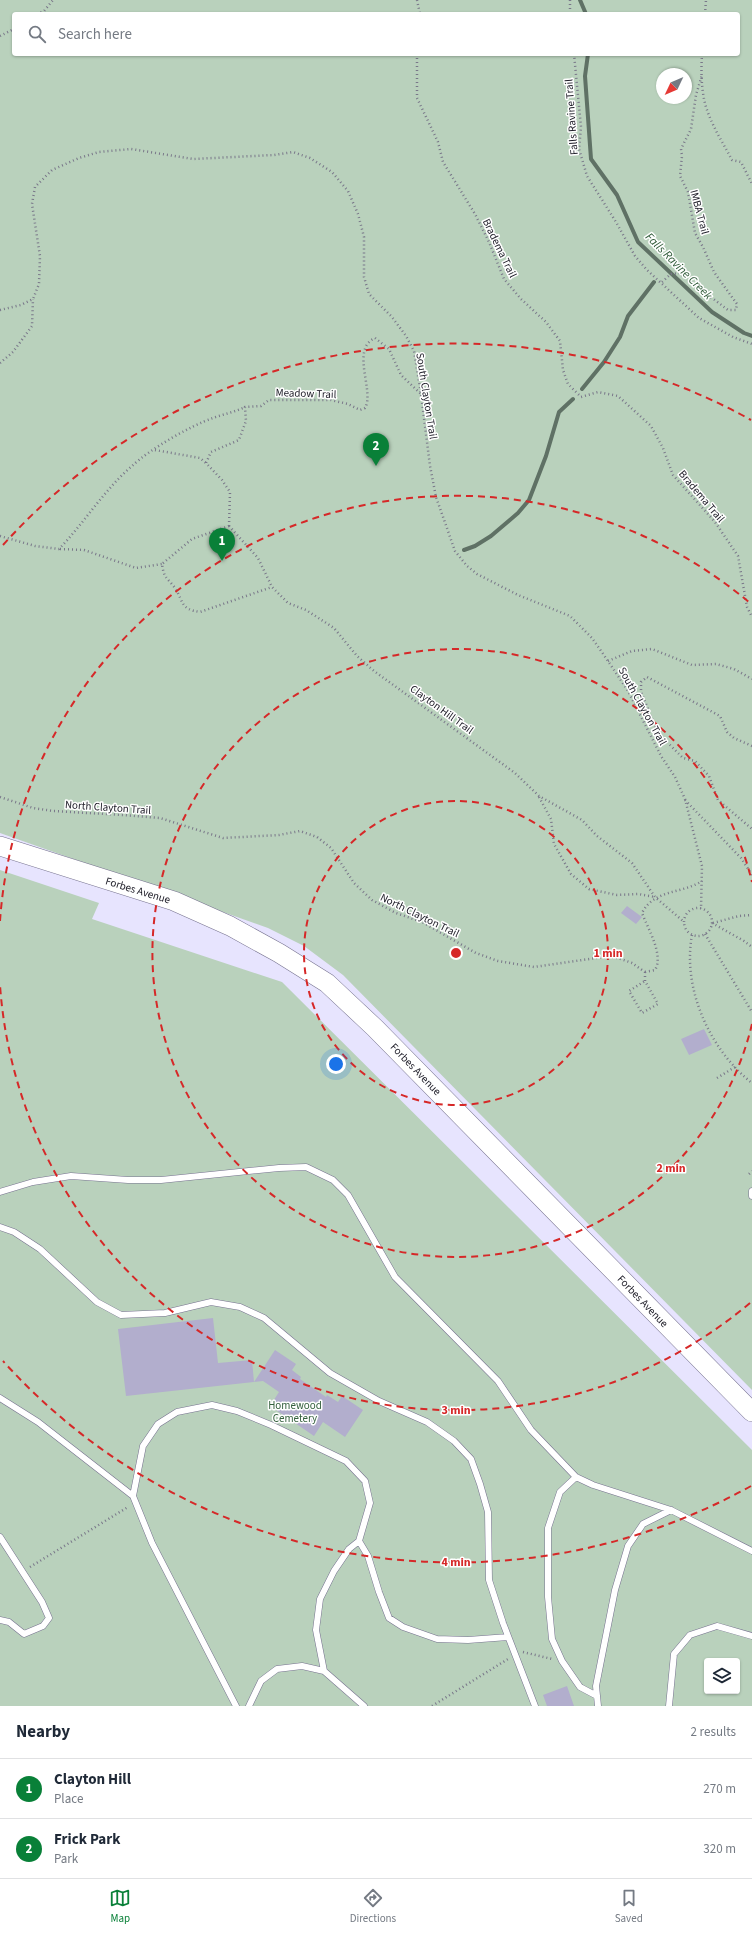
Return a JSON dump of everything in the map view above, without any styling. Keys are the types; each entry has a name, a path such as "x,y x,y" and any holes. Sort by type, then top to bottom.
{"main road":[{"name":"Forbes Avenue","path":"0,846 174,901 230,926 279,953 327,983 375,1028 752,1412"}],"lane":[{"path":"0,1192 32,1182 71,1176 128,1180 161,1180 279,1168 306,1167 333,1180 348,1195 395,1277 498,1381 531,1430 576,1477 593,1485 670,1510 752,1551"},
{"path":"752,1191 752,1196"},
{"path":"0,1226 14,1232 40,1249 97,1302 121,1315 166,1313 211,1302 240,1307 264,1318 330,1373 378,1401 427,1422 454,1442 471,1459 488,1512 489,1580 508,1637 535,1706"},
{"path":"0,1398 38,1422 134,1499 152,1543 236,1706"},
{"path":"134,1499 143,1446 158,1424 177,1412 212,1405 238,1411 346,1461 366,1481 370,1503 359,1541 349,1549 334,1571 320,1599 316,1630 324,1671"},
{"path":"576,1477 560,1492 548,1528 548,1604 552,1639 562,1661 580,1687 597,1696"},
{"path":"598,1706 596,1686 614,1598 628,1546 643,1524 670,1510"},
{"path":"0,1537 42,1602 49,1618 43,1626 24,1634 9,1622 0,1620"},
{"path":"359,1541 368,1556 389,1618 402,1628 437,1639 468,1640 508,1637"},
{"path":"669,1706 674,1654 690,1635 717,1626 752,1636"},
{"path":"249,1706 261,1681 276,1669 302,1666 324,1671 364,1706"}],"path":[{"path":"42,12 53,0"},
{"path":"417,0 420,12"},
{"path":"570,0 570,12"},
{"path":"705,12 706,0"},
{"path":"0,36 12,29"},
{"name":"Bradema Trail","path":"417,56 417,98 438,142 443,162 479,221 504,279 521,299 546,322 560,341 563,370 568,384 580,397 598,392 618,396 651,426 663,448 673,475 715,522 738,556 747,607 752,617"},
{"name":"Falls Ravine Trail","path":"574,56 581,127 580,149 586,176 616,222 635,256 647,270 700,318 733,337 752,344"},
{"path":"702,56 702,75 706,106 718,136 732,160 741,162 752,184"},
{"name":"IMBA Trail","path":"662,282 671,274 680,273 728,310 736,310 737,304 714,272 695,233 688,192 680,176 682,156 680,149 691,129 696,95 702,75"},
{"name":"South Clayton Trail","path":"0,363 13,352 32,326 33,299 39,284 40,256 32,204 35,187 52,170 79,158 99,152 131,149 193,159 274,155 293,152 310,158 332,172 348,191 358,214 364,236 364,277 369,294 392,318 414,351 432,478 436,497 455,552 466,566 477,574 518,595 570,616 592,638 608,661 628,691 661,756 675,777 685,799 697,841 702,866 703,881 701,909"},
{"path":"0,310 21,305 33,299"},
{"name":"Meadow Trail","path":"245,407 261,406 269,400 330,400 348,404 360,410 365,408 368,403 364,373 365,347 368,341 374,338 389,349 401,375 421,394"},
{"path":"59,549 80,526 112,486 132,465 154,450 213,418 245,407 246,421 239,440 212,452 206,463"},
{"path":"0,536 35,546 84,550 136,568 162,564 192,539 229,526 230,492 222,480 206,463 200,458 154,450"},
{"name":"Clayton Hill Trail","path":"229,526 258,558 272,587 288,603 306,610 334,628 357,656 374,671 515,773 539,796 582,820 597,836 632,864 655,897 684,921"},
{"path":"162,564 164,576 175,589 182,605 192,611 200,612 272,587"},
{"path":"608,661 632,651 652,649 692,665 716,664 734,669 752,679"},
{"path":"752,746 734,738 727,732 720,716 647,677 641,682 641,692 658,733 683,758 695,761 709,776 718,800 752,829"},
{"path":"651,737 658,733"},
{"path":"539,796 551,819 554,844 571,874 589,889 616,895 638,894 655,897 692,888 703,881"},
{"name":"North Clayton Trail","path":"0,797 34,808 54,811 123,814 160,818 223,838 279,835 300,831 317,837 331,848 354,884 372,900 396,913 422,922 476,953 498,961 534,967 603,957 618,958 632,963 645,972"},
{"path":"685,799 741,858 752,875"},
{"path":"645,982 629,991 642,1013 658,1004 645,982 645,972 655,970 659,963 657,948 642,913 646,905 655,897"},
{"path":"752,915 739,916 712,923 705,934 701,936 692,935 685,929 684,921 691,910 701,909 710,915 712,923 752,947"},
{"path":"705,934 752,1012"},
{"path":"692,935 690,957 694,991 698,1006 716,1042 735,1067 752,1083"},
{"path":"717,1078 735,1067"},
{"path":"749,1174 752,1171"},
{"path":"22,1572 134,1499"},
{"path":"432,1706 514,1652 562,1661"}],"green space":[{"path":"0,0 752,0 752,1390 343,975 304,946 268,928 0,833"},
{"name":"Homewood Cemetery","path":"0,870 99,903 92,919 282,982 752,1450 752,1706 0,1706"}],"building":[{"path":"627,906 642,917 636,924 621,913"},
{"path":"704,1029 712,1045 689,1055 681,1039"},
{"path":"213,1318 218,1363 252,1360 254,1382 126,1396 118,1329"},
{"path":"275,1350 296,1364 292,1370 301,1377 300,1379 326,1397 327,1395 338,1402 342,1396 363,1410 345,1437 323,1422 314,1436 270,1406 279,1392 263,1381 254,1382"},
{"path":"567,1686 574,1706 547,1706 543,1695"}],"waterway":[{"name":"Falls Ravine Creek","path":"580,0 585,12"},
{"name":"Falls Ravine Creek","path":"588,56 585,76 591,159 617,195 638,242 712,312 744,333 752,336"},
{"path":"582,389 604,362 620,337 628,316 654,282"},
{"path":"464,550 475,546 491,536 518,513 529,500 546,456 559,412 573,399"}],"place":[{"name":"Frick Park","path":"376,466"},
{"name":"Clayton Hill","path":"222,561"}]}
